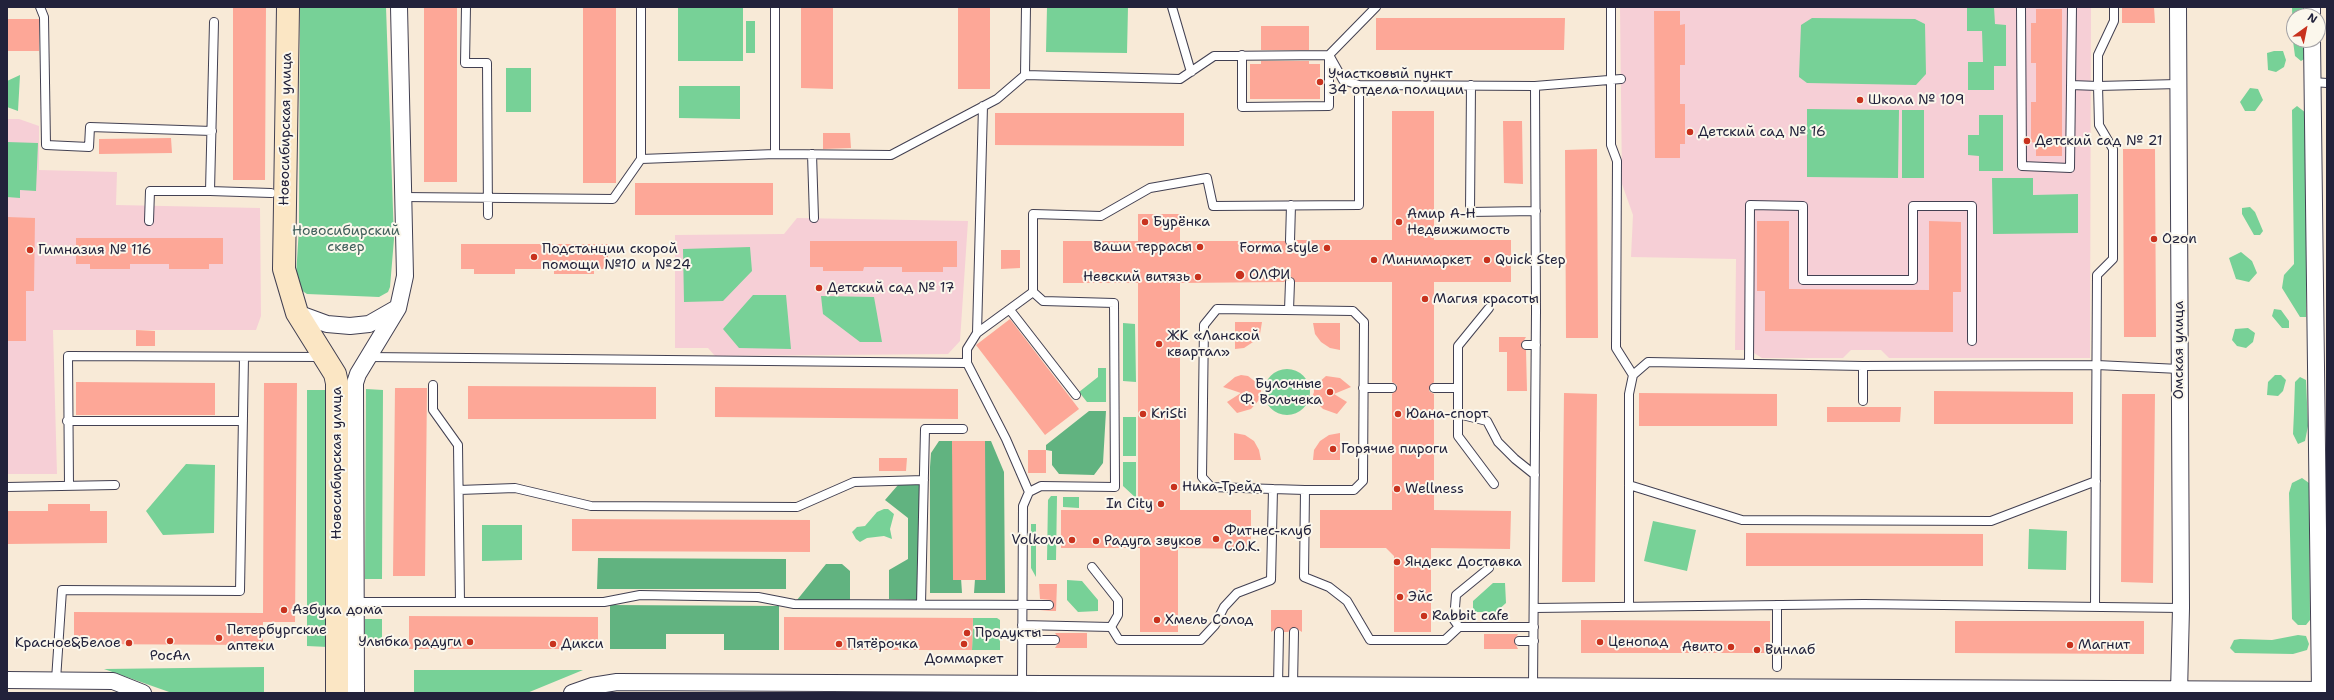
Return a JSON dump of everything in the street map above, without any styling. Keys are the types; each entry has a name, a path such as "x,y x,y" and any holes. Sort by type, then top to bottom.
{"street":[{"name":"Новосибирская улица","path":"288,7 284,269 297,313 335,374 337,383 337,693"},
{"name":"Новосибирская улица","path":"356,693 355,383 368,357 398,308 405,276 400,7"},
{"name":"Омская улица","path":"2178,7 2181,608 2179,691"},
{"path":"572,693 592,686 617,682 2323,691 2320,83 2313,48"},
{"path":"297,313 327,324 350,326 369,324 398,308"},
{"path":"7,680 113,681 143,693"}],"lane":[{"path":"40,7 44,17 46,146 89,147 90,127 212,131"},
{"path":"466,7 465,63 487,63 488,215"},
{"path":"403,197 613,199 642,159 641,7"},
{"path":"775,7 775,154"},
{"path":"1025,75 1026,7"},
{"path":"1172,7 1191,72"},
{"path":"642,159 775,154 891,154 997,99 1025,75 1180,79 1214,56 1328,55 1376,7"},
{"path":"1611,7 1611,145 1617,161 1616,348 1633,375"},
{"path":"2021,7 2022,166 2070,168 2072,7"},
{"path":"2095,606 2097,275 2113,259 2113,149 2099,125 2098,55 2114,21 2114,7"},
{"path":"210,190 214,22"},
{"path":"1242,55 1242,107 1329,106 1328,55"},
{"path":"1328,55 1343,80 1359,85 1535,86 1621,79"},
{"path":"2071,85 2098,86 2178,84"},
{"path":"1022,684 1023,506 1029,492 1042,486 1115,487 1114,303 1043,301 1033,292 1033,214 1101,216 1150,188 1207,178 1213,206 1359,205 1359,85"},
{"path":"1471,85 1470,212 1536,211"},
{"path":"1534,686 1536,345 1535,86"},
{"path":"977,333 983,106"},
{"path":"812,154 814,218"},
{"path":"149,221 150,191 210,190 271,192"},
{"path":"1290,240 1291,205"},
{"path":"1749,364 1750,205 1803,206 1802,280 1913,280 1913,206 1972,206 1972,341"},
{"path":"1289,310 1290,282"},
{"path":"1029,492 1006,439 967,363 967,349 977,333 1033,292"},
{"path":"1489,308 1458,346 1458,436 1494,484"},
{"path":"1217,309 1289,310 1353,311 1364,322 1363,481 1354,490 1211,487 1202,477 1204,325 1217,309"},
{"path":"1010,310 1076,395"},
{"path":"1526,344 1536,345"},
{"path":"69,486 67,421 68,356 324,357"},
{"path":"56,680 62,590 240,591 244,357"},
{"path":"368,357 967,363"},
{"path":"1629,607 1629,394 1633,375 1648,362 1864,366 2097,365 2179,369"},
{"path":"1863,401 1864,366"},
{"path":"433,385 433,410 458,446 460,602"},
{"path":"1363,388 1392,388"},
{"path":"1434,388 1458,388"},
{"path":"1458,414 1487,421 1498,442 1515,459 1535,475"},
{"path":"67,421 243,421"},
{"path":"921,604 925,428 963,429"},
{"path":"458,490 515,488 590,506 797,507 854,482 924,480"},
{"path":"1629,485 1742,520 1991,521 2096,481"},
{"path":"7,487 115,485"},
{"path":"1111,627 1118,640 1201,640 1215,625 1224,607 1237,592 1271,580 1273,489"},
{"path":"1305,490 1304,577 1329,587 1347,600 1370,640 1445,640 1459,627 1534,627"},
{"path":"1092,567 1118,600 1118,615 1111,627"},
{"path":"1459,627 1454,620 1456,595 1489,568"},
{"path":"356,602 604,602 640,595 758,597 794,604 1049,605"},
{"path":"1534,608 1922,604 2181,608"},
{"path":"1777,605 1777,667"},
{"path":"1022,626 1111,627"},
{"path":"1280,632 1286,685"},
{"path":"1286,685 1294,632"},
{"path":"1022,640 1055,640"},
{"path":"1519,641 1534,641"}],"shaded area":[{"path":"1620,7 2091,7 2090,358 1889,358 1881,350 1851,350 1843,358 1762,358 1749,350 1735,350 1736,259 1631,257 1633,215 1622,184"},
{"path":"7,119 19,119 39,126 39,170 117,172 116,205 260,208 261,316 256,330 53,330 57,474 7,474"},
{"name":"Детский сад № 17","path":"797,218 968,221 960,341 948,354 715,356 708,348 675,348 675,235 784,234"}],"green space":[{"name":"Новосибирский сквер","path":"300,7 386,7 394,239 390,287 388,292 379,297 307,294 301,290 296,276 299,228"},
{"path":"678,7 743,7 743,61 678,61"},
{"path":"1047,7 1128,7 1127,53 1046,52"},
{"path":"1967,7 1994,7 1995,24 2006,25 2006,66 1994,66 1994,90 1968,90 1968,62 1983,62 1982,31 1967,31"},
{"path":"2292,7 2305,7 2305,8"},
{"path":"1812,18 1915,19 1925,24 1926,74 1916,85 1807,83 1799,77 1801,25"},
{"path":"746,21 755,21 755,53 746,53"},
{"path":"2294,48 2306,48 2306,58 2301,61 2295,56"},
{"path":"2283,51 2286,60 2284,67 2276,72 2268,70 2267,53"},
{"path":"506,68 531,68 531,112 506,112"},
{"path":"20,75 18,111 7,107 7,81"},
{"path":"679,86 740,86 740,119 679,118"},
{"path":"2250,88 2258,89 2263,100 2255,111 2245,111 2240,102"},
{"path":"2297,106 2306,113 2306,317 2300,317 2282,288 2284,275 2294,264 2292,110"},
{"path":"1807,109 1899,110 1898,178 1807,177"},
{"path":"1902,110 1924,110 1924,178 1902,178"},
{"path":"1979,115 2003,115 2003,171 1979,171 1979,156 1968,155 1968,135 1979,135"},
{"path":"7,142 38,143 36,191 20,190 20,198 7,197"},
{"path":"1992,178 2033,178 2033,195 2078,194 2078,233 1993,234"},
{"path":"2250,207 2255,212 2263,231 2260,235 2254,235 2242,214 2242,208"},
{"path":"750,247 752,271 723,301 684,302 683,249"},
{"path":"2241,252 2252,261 2257,273 2249,282 2236,279 2229,258"},
{"path":"753,295 786,295 791,349 739,348 723,329"},
{"path":"821,296 874,297 882,342 860,342 823,314"},
{"path":"2274,309 2281,310 2289,321 2289,328 2282,328 2272,316"},
{"path":"1123,323 1135,324 1136,382 1123,381"},
{"path":"2248,328 2255,333 2253,342 2246,348 2237,346 2232,340 2235,329"},
{"path":"1098,368 1106,368 1106,402 1087,402 1079,392 1098,377"},
{"path":"1287,369 1300,373 1306,379 1310,392 1306,405 1300,411 1287,415 1274,411 1268,405 1264,392 1268,379 1274,373"},
{"path":"2275,375 2281,375 2286,380 2283,391 2278,396 2267,395 2268,382"},
{"path":"2300,377 2306,380 2308,426 2305,441 2298,444 2293,434 2295,382"},
{"path":"366,389 383,390 382,579 365,579"},
{"path":"307,390 328,390 328,647 307,646"},
{"path":"1089,411 1106,411 1103,463 1094,475 1059,474 1052,465 1052,451 1046,450 1046,445"},
{"path":"1123,417 1136,417 1136,456 1123,456"},
{"path":"939,441 952,441 962,593 930,593 930,467 931,453"},
{"path":"985,441 991,441 1004,472 1005,593 974,593"},
{"path":"1123,462 1136,462 1136,498 1123,486"},
{"path":"186,464 215,465 214,533 163,535 146,511"},
{"path":"2302,478 2309,483 2310,620 2306,625 2298,625 2292,619 2289,493 2292,483"},
{"path":"898,485 921,485 919,600 889,599 889,570 908,559 908,518 885,500"},
{"path":"1051,496 1057,496 1056,560 1047,560 1048,500"},
{"path":"1063,497 1079,497 1079,508 1063,507"},
{"path":"888,509 894,514 890,529 892,539 884,536 867,538 860,542 856,539 852,532 857,527 865,526 877,512"},
{"path":"1653,521 1696,530 1687,571 1644,561"},
{"path":"1031,524 1036,524 1036,577 1031,568"},
{"path":"482,525 522,525 522,560 482,561"},
{"path":"2029,529 2067,531 2066,570 2028,569"},
{"path":"598,558 786,559 786,589 597,589"},
{"path":"826,564 842,564 850,571 850,600 797,600"},
{"path":"1067,580 1082,581 1098,600 1098,611 1078,612 1067,600"},
{"path":"1493,583 1505,583 1506,603 1496,612 1473,612 1473,601"},
{"path":"610,605 779,606 779,650 724,650 724,634 666,634 666,649 610,649"},
{"path":"973,618 997,618 1000,620 1000,650 972,650"},
{"path":"365,619 382,619 382,641 365,641"},
{"path":"2298,635 2306,636 2309,644 2307,650 2293,654 2235,653 2230,648 2234,640 2272,640"},
{"path":"264,667 264,693 172,693 104,669"},
{"path":"414,670 583,670 527,693 414,693"}],"building":[{"path":"233,7 266,7 265,180 233,180"},
{"path":"424,7 457,7 457,182 424,182"},
{"path":"583,7 616,7 616,183 583,183"},
{"path":"801,7 833,7 833,89 801,88"},
{"path":"958,7 990,7 990,89 958,89"},
{"path":"2122,7 2154,7 2155,23 2122,23"},
{"path":"2036,9 2062,9 2062,156 2036,156 2036,143 2031,142 2031,102 2036,102 2036,63 2031,63 2031,23 2036,23"},
{"path":"1654,11 1680,11 1680,25 1685,24 1685,65 1680,65 1680,104 1685,104 1685,144 1680,144 1680,158 1655,158"},
{"path":"1376,18 1565,18 1564,50 1376,50"},
{"path":"7,19 39,19 39,51 7,51"},
{"path":"1261,26 1309,26 1309,50 1261,50"},
{"path":"1261,61 1309,61 1309,64 1320,64 1320,99 1250,99 1250,64 1261,64"},
{"name":"ЖК «Ланской квартал»","path":"1392,111 1434,111 1434,240 1511,240 1511,282 1434,282 1434,382 1429,388 1429,391 1434,394 1434,510 1511,511 1510,549 1431,548 1431,632 1394,632 1394,556 1386,548 1320,548 1320,510 1392,510 1392,394 1397,388 1397,385 1392,382 1392,282 1295,282 1293,278 1290,277 1284,282 1180,283 1180,510 1251,510 1251,549 1178,548 1178,632 1140,632 1140,548 1061,548 1061,510 1138,510 1138,283 1063,283 1063,241 1138,241 1138,214 1180,214 1180,241 1285,241 1287,245 1290,246 1294,244 1296,240 1392,240"},
{"path":"995,113 1184,113 1184,146 995,145"},
{"path":"1503,121 1522,121 1523,184 1504,183"},
{"path":"823,133 850,133 851,148 823,149"},
{"path":"171,138 172,153 99,154 99,139"},
{"path":"1597,149 1598,338 1566,338 1565,150"},
{"path":"2123,149 2155,149 2156,337 2124,337"},
{"path":"635,183 773,183 773,215 635,215"},
{"path":"7,217 35,218 34,291 26,291 26,341 7,341"},
{"path":"1757,221 1789,221 1789,289 1929,290 1929,221 1961,222 1961,292 1953,292 1953,332 1765,331 1765,291 1757,291"},
{"path":"76,238 223,238 223,264 209,264 209,269 169,269 169,264 130,264 130,269 90,269 90,264 76,264"},
{"path":"810,241 957,241 957,267 943,267 943,272 902,272 902,267 864,267 863,271 823,271 823,267 810,267"},
{"name":"Подстанции скорой помощи №10 и №24","path":"461,244 608,244 608,269 594,269 594,274 554,274 554,269 515,269 515,274 474,274 474,269 461,269"},
{"path":"1001,250 1020,250 1020,268 1001,269"},
{"path":"1010,319 1079,409 1045,435 976,345"},
{"path":"1235,322 1262,322 1260,334 1253,342 1244,348 1235,349"},
{"path":"1313,323 1340,323 1340,350 1330,348 1321,342 1315,334"},
{"path":"136,330 155,331 155,346 136,346"},
{"path":"1499,337 1526,337 1521,345 1526,350 1527,391 1507,391 1507,352 1499,352"},
{"path":"1241,375 1248,376 1257,383 1262,380 1261,392 1264,402 1259,400 1251,409 1237,413 1227,402 1241,393 1223,387 1235,377"},
{"path":"1326,376 1340,378 1351,387 1334,394 1347,402 1337,414 1323,409 1315,401 1310,403 1314,392 1313,381 1317,384"},
{"path":"76,382 215,383 215,415 76,415"},
{"path":"264,383 297,383 295,622 263,622 263,645 74,644 74,612 263,613"},
{"path":"468,386 656,387 656,419 468,419"},
{"path":"715,387 958,389 958,419 715,417"},
{"path":"395,388 427,388 425,576 393,576"},
{"path":"1934,391 2073,392 2073,424 1934,424"},
{"path":"1564,393 1597,394 1595,582 1562,582"},
{"path":"1639,393 1777,394 1777,426 1639,426"},
{"path":"2122,394 2155,394 2153,583 2121,582"},
{"path":"1827,407 1901,407 1900,422 1827,422"},
{"path":"1234,433 1245,435 1254,441 1259,450 1261,460 1234,460"},
{"path":"1340,433 1340,460 1313,460 1314,450 1320,441 1329,435"},
{"path":"952,441 985,441 986,580 953,580"},
{"path":"1028,450 1046,450 1046,473 1028,473"},
{"path":"879,458 907,458 906,471 879,471"},
{"path":"48,504 90,504 90,511 107,511 107,543 7,544 7,511 48,511"},
{"path":"572,519 810,520 810,552 572,551"},
{"path":"1746,533 1983,534 1983,566 1746,566"},
{"path":"1039,584 1057,584 1056,611 1040,611 1051,610 1054,605 1051,600 1040,599"},
{"path":"1271,610 1302,610 1302,632 1294,627 1288,632 1284,632 1282,628 1279,627 1271,632"},
{"path":"409,616 598,617 598,649 409,649"},
{"path":"784,617 973,618 972,650 784,650"},
{"path":"1581,620 1770,621 1770,653 1581,653"},
{"path":"1955,621 2144,621 2144,654 1955,653"},
{"path":"1055,633 1087,633 1087,648 1055,648 1060,640"},
{"path":"1484,634 1518,634 1514,641 1518,649 1484,649"}],"place":[{"name":"Участковый пункт 34 отдела полиции","path":"1320,82"},
{"name":"Школа № 109","path":"1860,100"},
{"name":"Детский сад № 16","path":"1690,132"},
{"name":"Детский сад № 21","path":"2027,141"},
{"name":"Бурёнка","path":"1145,222"},
{"name":"Амир А-Н Недвижимость","path":"1399,222"},
{"name":"Ozon","path":"2154,239"},
{"name":"Ваши террасы","path":"1200,247"},
{"name":"Forma style","path":"1327,248"},
{"name":"Гимназия № 116","path":"30,250"},
{"name":"Подстанции скорой помощи №10 и №24","path":"534,257"},
{"name":"Минимаркет","path":"1374,260"},
{"name":"Quick Step","path":"1487,260"},
{"name":"ОЛФИ","path":"1240,275"},
{"name":"Невский витязь","path":"1198,277"},
{"name":"Детский сад № 17","path":"819,288"},
{"name":"Магия красоты","path":"1425,299"},
{"name":"ЖК «Ланской квартал»","path":"1159,344"},
{"name":"Булочные Ф. Вольчека","path":"1330,392"},
{"name":"KriSti","path":"1143,414"},
{"name":"Юана-спорт","path":"1398,414"},
{"name":"Горячие пироги","path":"1333,449"},
{"name":"Ника-Трейд","path":"1174,487"},
{"name":"Wellness","path":"1397,489"},
{"name":"In City","path":"1161,504"},
{"name":"Фитнес-клуб С.О.К.","path":"1216,539"},
{"name":"Volkova","path":"1072,540"},
{"name":"Радуга звуков","path":"1096,541"},
{"name":"Яндекс Доставка","path":"1397,562"},
{"name":"Эйс","path":"1400,597"},
{"name":"Азбука дома","path":"284,610"},
{"name":"Rabbit cafe","path":"1424,616"},
{"name":"Хмель Солод","path":"1157,620"},
{"name":"Продукты","path":"967,633"},
{"name":"Петербургские аптеки","path":"219,638"},
{"name":"РосАл","path":"170,641"},
{"name":"Улыбка радуги","path":"470,642"},
{"name":"Ценопад","path":"1600,642"},
{"name":"Красное&Белое","path":"129,643"},
{"name":"Дикси","path":"553,644"},
{"name":"Пятёрочка","path":"839,644"},
{"name":"Доммаркет","path":"964,644"},
{"name":"Магнит","path":"2070,645"},
{"name":"Авито","path":"1731,647"},
{"name":"Винлаб","path":"1757,650"}]}
